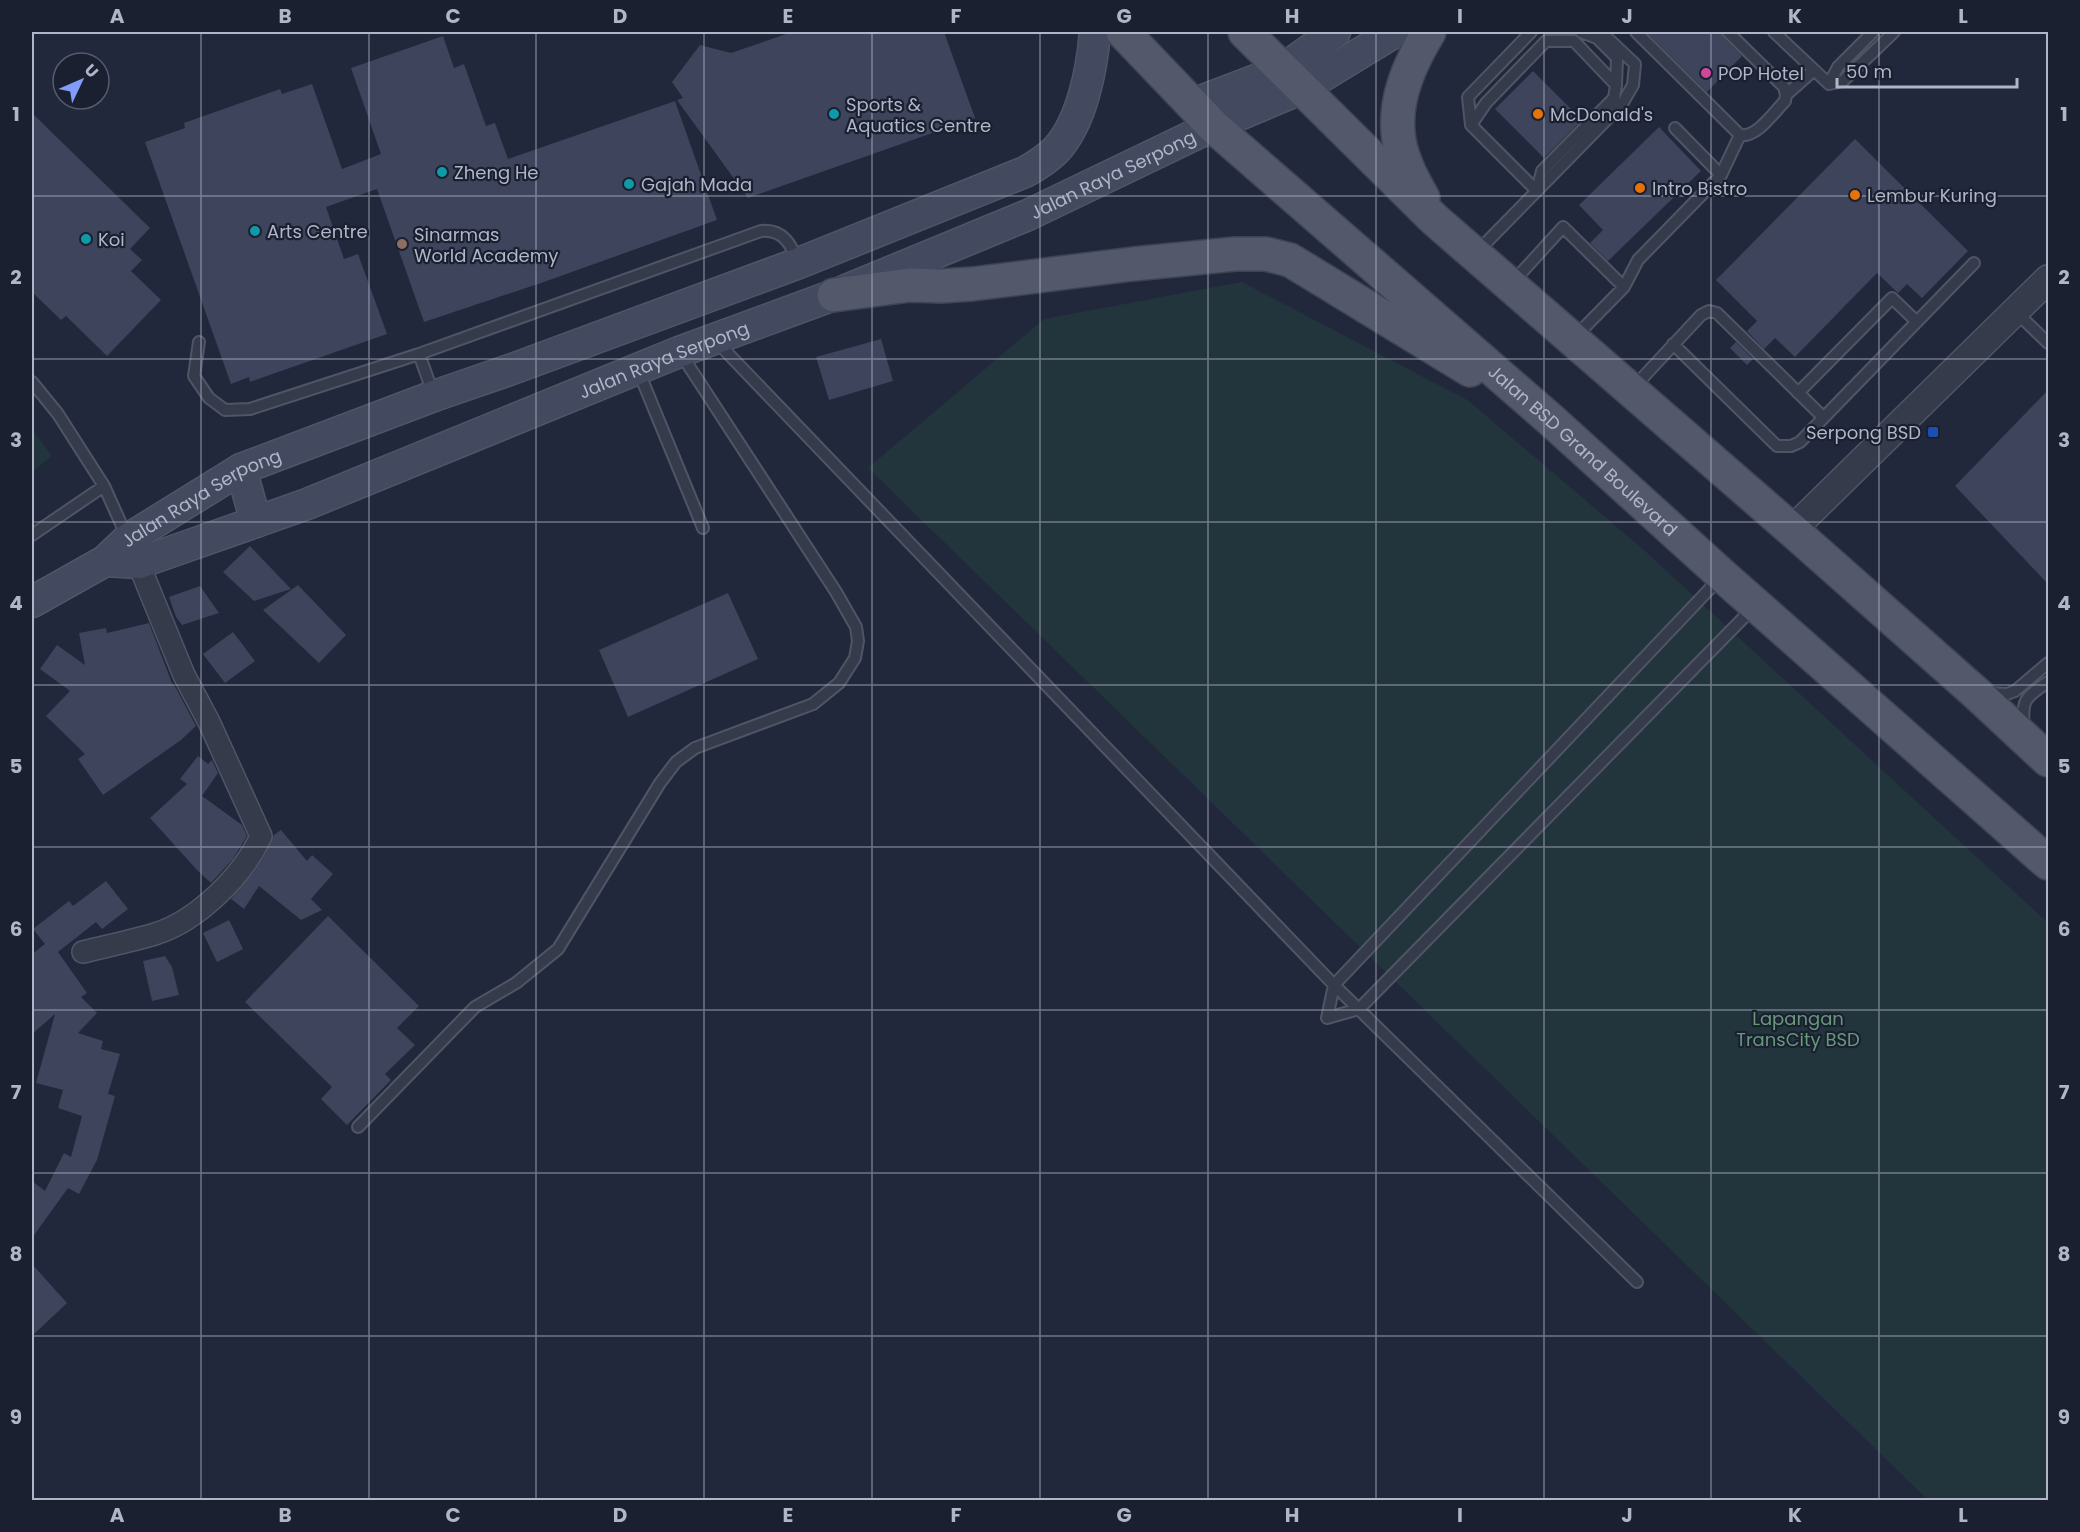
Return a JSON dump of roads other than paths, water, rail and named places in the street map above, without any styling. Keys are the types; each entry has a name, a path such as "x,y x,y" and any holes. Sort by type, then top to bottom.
{"main road":[{"name":"Jalan Raya Serpong","path":"133,551 241,469 798,263 1025,172 1054,152 1067,136 1077,115 1093,52 1095,32"},
{"name":"Jalan BSD Grand Boulevard","path":"1123,32 1203,115 1551,420 1723,576 2049,863"},
{"path":"1245,32 1434,219 1792,530 2037,750"},
{"path":"1293,79 1335,32"},
{"path":"1293,79 1395,32"},
{"path":"1429,32 1404,82 1397,120 1406,164 1434,219"},
{"name":"Jalan Raya Serpong","path":"32,602 105,561 133,551 256,522 307,504 679,352 834,295 1028,215 1203,115 1293,79"},
{"path":"834,295 910,285 972,285 1133,264 1235,254 1266,254 1290,260 1551,420"},
{"path":"241,469 256,522"}],"street":[{"path":"1792,530 2049,279"},
{"path":"83,952 157,933 185,920 239,873 261,836 209,722 184,675 133,551"}],"lane":[{"path":"1531,32 1468,97 1471,125 1537,191"},
{"path":"1537,191 1542,171 1614,98 1617,58 1597,38 1581,32"},
{"path":"1475,255 1622,104 1634,85 1635,64 1601,32"},
{"path":"1636,32 1740,135 1745,136 1753,134 1785,101 1786,95 1784,87 1728,32"},
{"path":"1773,32 1829,84"},
{"path":"1829,84 1838,68 1873,32"},
{"path":"1829,84 1844,81 1894,32"},
{"path":"1471,125 1486,104 1546,41 1574,40 1616,85"},
{"path":"1786,95 1814,71"},
{"path":"1675,128 1721,175"},
{"path":"1572,340 1624,287 1638,260 1721,175 1740,135"},
{"path":"1510,285 1563,227 1624,287"},
{"path":"199,342 194,376 209,398 225,410 250,409 419,354 761,231 769,230 785,238 792,246 798,263"},
{"path":"1674,344 1777,446 1791,446 1800,442 1974,263"},
{"path":"1798,393 1892,298 1917,322"},
{"path":"1632,390 1701,315 1709,310 1717,313 1823,417"},
{"path":"2015,312 2049,343"},
{"path":"714,338 1334,985 1637,1282"},
{"path":"358,1127 476,1007 516,983 558,949 660,783 676,762 695,748 813,704 839,683 855,658 858,641 856,627 837,592 679,352"},
{"path":"419,354 434,396"},
{"path":"638,370 703,528"},
{"path":"32,382 58,414 104,486 133,551"},
{"path":"32,535 104,486"},
{"path":"1723,576 1334,985 1327,1018 1359,1009 1756,605"},
{"path":"1976,693 2007,694 2015,691 2049,663"},
{"path":"2033,676 2046,684 2029,695 2023,704 2037,750"}],"place":[{"name":"POP Hotel","path":"1706,73"},
{"name":"Sports & Aquatics Centre","path":"834,114"},
{"name":"McDonald's","path":"1538,114"},
{"name":"Zheng He","path":"442,172"},
{"name":"Gajah Mada","path":"629,184"},
{"name":"Intro Bistro","path":"1640,188"},
{"name":"Lembur Kuring","path":"1855,195"},
{"name":"Arts Centre","path":"255,231"},
{"name":"Koi","path":"86,239"},
{"name":"Sinarmas World Academy","path":"402,244"},
{"name":"Serpong BSD","path":"1933,432"}],"park label":[{"name":"Lapangan TransCity BSD","path":"1798,1028"}]}
